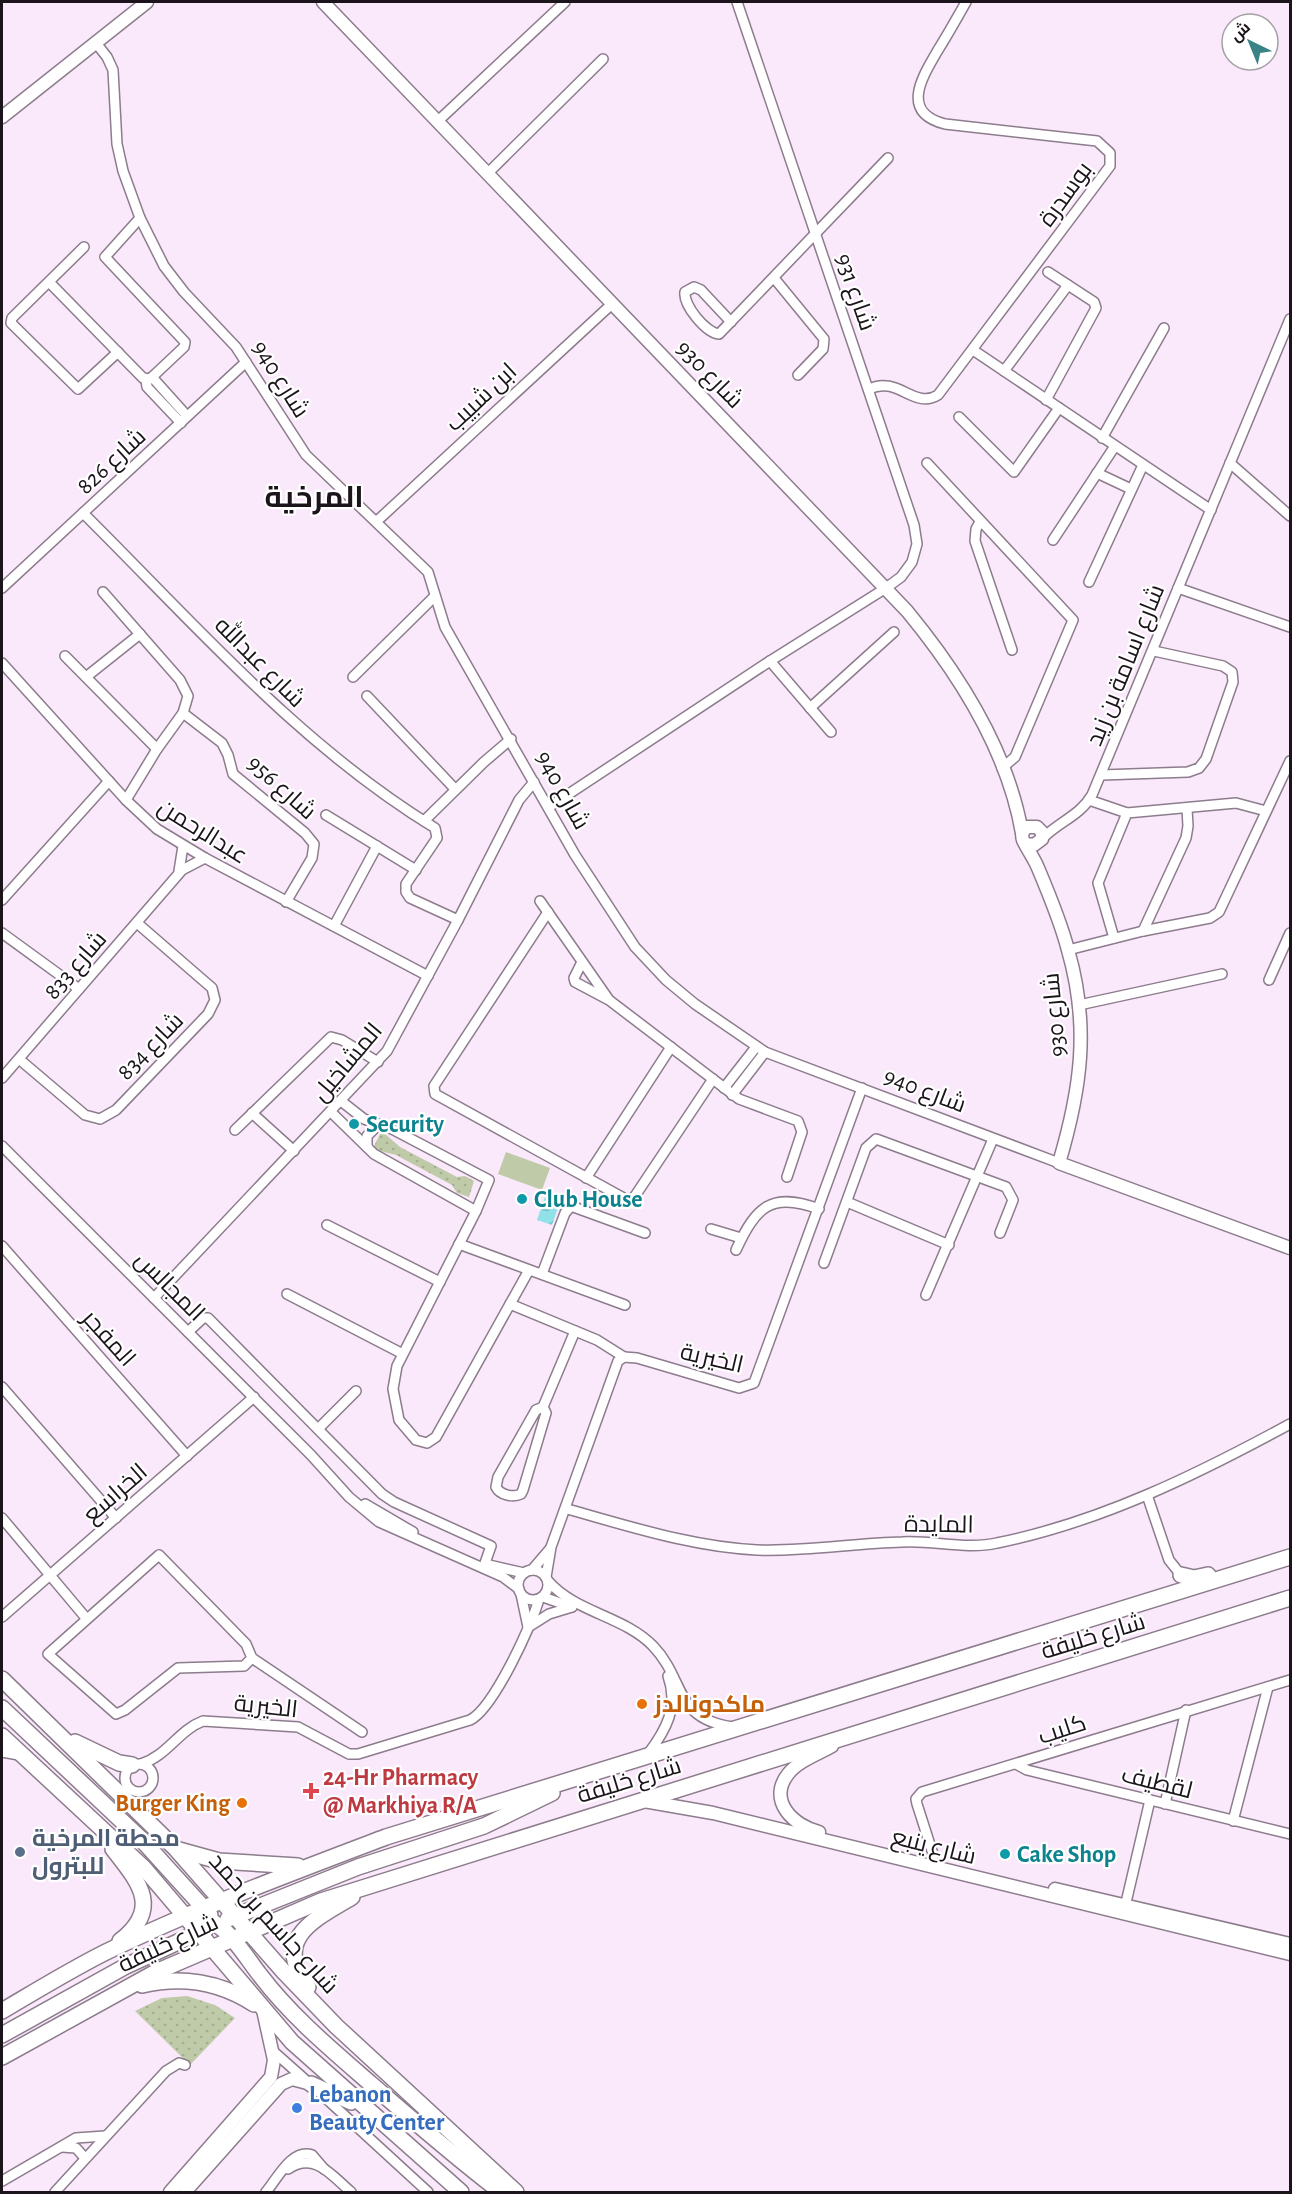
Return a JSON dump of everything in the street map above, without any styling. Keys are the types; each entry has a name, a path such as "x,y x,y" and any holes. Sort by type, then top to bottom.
{"main road":[{"path":"1181,1575 1194,1578 1290,1557"},
{"name":"شارع خليفة","path":"2,2011 104,1953 222,1900 386,1837 741,1729 1290,1557"},
{"name":"شارع خليفة","path":"2,2057 122,1989 230,1938 321,1901 1290,1598"},
{"name":"شارع جاسم بن حمد","path":"2,1679 176,1849 222,1900 222,1922"},
{"path":"2,1708 142,1840 203,1909 222,1922 230,1938 266,1983 312,2031 444,2148 501,2193"},
{"path":"59,1733 119,1763 137,1765"},
{"path":"2,1736 144,1868 212,1946 263,2010 312,2060 461,2193"},
{"path":"2,2034 126,1966 222,1922 358,1867 484,1826 542,1799 572,1780"},
{"path":"103,1830 111,1846 139,1882 144,1904 141,1915 128,1935 104,1953"},
{"path":"176,1849 219,1861 310,1866"},
{"path":"336,2026 294,1966 293,1948 307,1926 377,1883"},
{"path":"186,1916 206,1918 249,1930"},
{"path":"212,1946 222,1922"},
{"name":"شارع جاسم بن حمد","path":"249,1930 284,1972 336,2026 516,2193"},
{"path":"122,1989 169,1980 198,1982 241,1996 263,2010"},
{"path":"311,2084 341,2096 379,2119"}],"street":[{"path":"2,117 147,2"},
{"name":"شارع 930","path":"323,2 886,588 925,632 958,680 1002,768 1032,840 1038,866 1068,950 1079,1005 1080,1077 1076,1104 1059,1163"},
{"path":"438,121 565,2"},
{"name":"شارع 931","path":"549,807 770,661 886,588 901,577 912,562 916,534 738,2"},
{"name":"بوسدرة","path":"869,389 887,384 921,399 934,398 973,350 1106,173 1111,159 1106,147 1096,141 945,124 927,115 918,101 919,85 966,2"},
{"name":"شارع 940","path":"96,43 111,63 120,159 140,218 169,275 224,333 246,362 306,455 428,572 445,627 601,898 635,947 681,992 760,1050 993,1139 1290,1248"},
{"path":"488,173 603,59"},
{"path":"731,322 701,290 690,288 685,292 686,303 713,333 719,334 731,322 774,278 888,158"},
{"path":"140,218 105,257 185,342 184,347 149,379 147,387 184,419"},
{"path":"84,247 11,320 73,386 81,388 118,352"},
{"path":"1046,400 1096,308 1094,302 1048,272"},
{"path":"774,278 824,339 823,350 798,375"},
{"path":"49,282 118,352 149,379"},
{"path":"1004,371 1068,285"},
{"name":"ابن شبيب","path":"377,521 612,303"},
{"name":"شارع اسامة بن زيد","path":"1032,840 1074,816 1089,800 1102,775 1290,319"},
{"path":"1102,438 1164,328"},
{"path":"973,350 1210,510"},
{"name":"شارع 826","path":"2,588 246,362"},
{"path":"959,417 1014,472 1059,408"},
{"path":"1053,540 1115,446"},
{"path":"1230,463 1290,516"},
{"path":"927,464 1072,620 1072,627 1016,757 1002,768"},
{"path":"1089,582 1143,465"},
{"path":"1097,473 1131,489"},
{"name":"شارع عبدالله","path":"83,513 299,728 323,749 424,821"},
{"path":"980,522 976,529 975,541 1011,650"},
{"path":"1178,588 1290,627"},
{"path":"103,592 184,687 188,696 183,713 157,749 126,800"},
{"path":"352,677 434,597"},
{"path":"810,708 894,632"},
{"path":"86,677 140,634"},
{"path":"1102,775 1188,772 1199,768 1206,759 1233,682 1232,672 1223,666 1154,651"},
{"path":"65,656 157,749"},
{"path":"770,661 831,732"},
{"name":"عبدالرحمن","path":"2,663 145,819 183,846 428,976"},
{"path":"367,696 455,789"},
{"name":"شارع 956","path":"183,713 222,743 233,774 305,833 314,844 312,858 286,902"},
{"path":"458,920 407,895 406,884 437,838 435,828 424,821 455,789 511,739"},
{"path":"1068,950 1143,931 1210,918 1219,912 1290,761"},
{"path":"2,900 109,781"},
{"name":"المشاخيل","path":"154,1298 378,1062 394,1040 519,800 534,782"},
{"path":"1089,800 1127,813 1243,803 1266,811"},
{"path":"1143,931 1186,838 1188,826 1186,809"},
{"name":"شارع 930","path":"1019,810 1035,826"},
{"path":"1114,938 1098,883 1127,813"},
{"path":"326,815 416,870"},
{"name":"شارع اسامة بن زيد","path":"1035,826 1060,823"},
{"path":"1032,840 1027,827 1035,826"},
{"name":"شارع 833","path":"177,876 183,861 183,846"},
{"path":"334,926 377,846"},
{"name":"شارع 833","path":"2,1078 177,876 189,864 205,858"},
{"path":"540,901 609,1000"},
{"path":"548,912 433,1090 438,1097 626,1201 632,1200 713,1079"},
{"name":"شارع 834","path":"19,1059 85,1115 100,1119 116,1110 208,1014 214,1000 212,988 137,923"},
{"path":"2,933 79,989"},
{"path":"1269,980 1290,933"},
{"path":"582,962 574,978 575,982 609,1000 732,1095 748,1104 791,1118 802,1126 787,1177"},
{"path":"1079,1005 1222,974"},
{"path":"235,1130 331,1037 342,1040 378,1062"},
{"path":"586,1178 671,1047"},
{"path":"724,1088 760,1050"},
{"path":"732,1095 760,1050"},
{"name":"الخيرية","path":"624,1358 637,1358 739,1388 750,1387 756,1379 862,1088"},
{"path":"341,1101 356,1114 487,1178 488,1185 476,1211 401,1353 394,1378 394,1403 406,1431 416,1440 427,1443 436,1437 529,1270"},
{"path":"331,1112 382,1160 476,1211"},
{"path":"252,1113 294,1151"},
{"path":"368,1148 368,1136 378,1125"},
{"path":"824,1263 868,1144 876,1139 1006,1187 1012,1197 1000,1233"},
{"path":"926,1295 993,1139"},
{"name":"المجالس","path":"2,1146 254,1397 349,1497 379,1522 503,1577 520,1591"},
{"path":"736,1250 750,1221 760,1209 788,1200 819,1209"},
{"path":"847,1202 948,1245"},
{"path":"542,1274 565,1213 571,1206 645,1233"},
{"path":"327,1225 440,1282"},
{"path":"711,1229 741,1238"},
{"path":"459,1244 625,1305"},
{"name":"المفجر","path":"2,1246 187,1456"},
{"path":"287,1294 401,1353"},
{"path":"510,1304 575,1331 615,1350 624,1358 615,1366 567,1509 551,1547 547,1592 541,1598"},
{"path":"188,1332 203,1318 208,1318 388,1499 490,1545 485,1563"},
{"path":"543,1407 546,1413 523,1490 521,1494 513,1497 501,1493 496,1487 498,1477 536,1410 543,1407 575,1331"},
{"path":"2,1387 116,1518"},
{"path":"318,1429 356,1391"},
{"name":"الخراسع","path":"2,1617 254,1397"},
{"name":"المايدة","path":"567,1509 682,1540 732,1548 783,1550 903,1542 994,1544 1040,1532 1147,1495 1290,1424"},
{"name":"المجالس","path":"311,1455 319,1459 362,1501 382,1516 485,1563 528,1571"},
{"path":"1147,1495 1169,1560 1181,1575"},
{"path":"2,1518 86,1618"},
{"path":"551,1547 519,1580 528,1627 549,1614 572,1607"},
{"path":"252,1658 244,1666 178,1668 116,1714 48,1654 159,1555 246,1644 252,1658 362,1732"},
{"path":"528,1571 540,1571 566,1597 647,1640 668,1665 682,1697 692,1710 709,1722 741,1729"},
{"path":"520,1591 529,1599 541,1598 572,1607 635,1639 658,1660 667,1674 672,1695 670,1720 645,1758"},
{"name":"الخيرية","path":"152,1773 163,1754 194,1724 212,1720 298,1727 349,1754 369,1752 470,1720 478,1716 489,1702 541,1598"},
{"path":"2,1670 13,1690"},
{"name":"كليب","path":"933,1864 917,1804 918,1795 926,1790 1290,1680"},
{"path":"1233,1821 1268,1687"},
{"path":"1165,1804 1186,1710"},
{"name":"شارع ينبع","path":"841,1841 799,1825 784,1809 781,1797 788,1774 799,1765 844,1739"},
{"path":"2,1752 8,1751 26,1758"},
{"name":"الخيرية","path":"137,1765 163,1754"},
{"name":"لقطيف","path":"1016,1764 1027,1770 1290,1834"},
{"path":"137,1765 152,1773 149,1786 141,1791 133,1790 126,1784 125,1776 137,1765"},
{"path":"1124,1910 1150,1800"},
{"name":"شارع ينبع","path":"637,1801 689,1808 841,1841 1124,1910 1290,1954"},
{"name":"شارع ينبع","path":"1124,1910 1290,1944"},
{"path":"170,2193 269,2082 274,2069 273,2050 263,2010"},
{"path":"273,2050 428,2193"},
{"path":"55,2193 105,2136 172,2066 185,2065"},
{"path":"184,2193 281,2084 292,2079 311,2084"},
{"path":"2,2181 59,2147 86,2135 105,2136"},
{"path":"59,2147 76,2148 85,2158"},
{"path":"266,2193 284,2172 306,2162 324,2169 351,2193"}],"green space":[{"path":"384,1133 400,1147 457,1177 465,1176 474,1181 469,1197 457,1193 452,1185 396,1155 376,1150 374,1146 380,1134"},
{"path":"506,1152 550,1168 542,1190 498,1174"},
{"path":"187,1996 215,2005 235,2018 190,2065 135,2011 162,1998"}],"water":[{"path":"546,1194 561,1199 552,1225 537,1220"}],"place":[{"name":"Security","path":"354,1124"},
{"name":"Club House","path":"522,1199"},
{"name":"ماكدونالدز","path":"642,1704"},
{"name":"24-Hr Pharmacy @ Markhiya R/A","path":"311,1791"},
{"name":"Burger King","path":"242,1803"},
{"name":"محطة المرخية للبترول","path":"20,1852"},
{"name":"Cake Shop","path":"1005,1854"},
{"name":"Lebanon Beauty Center","path":"297,2108"}],"district":[{"name":"المرخية","path":"314,497"}]}
